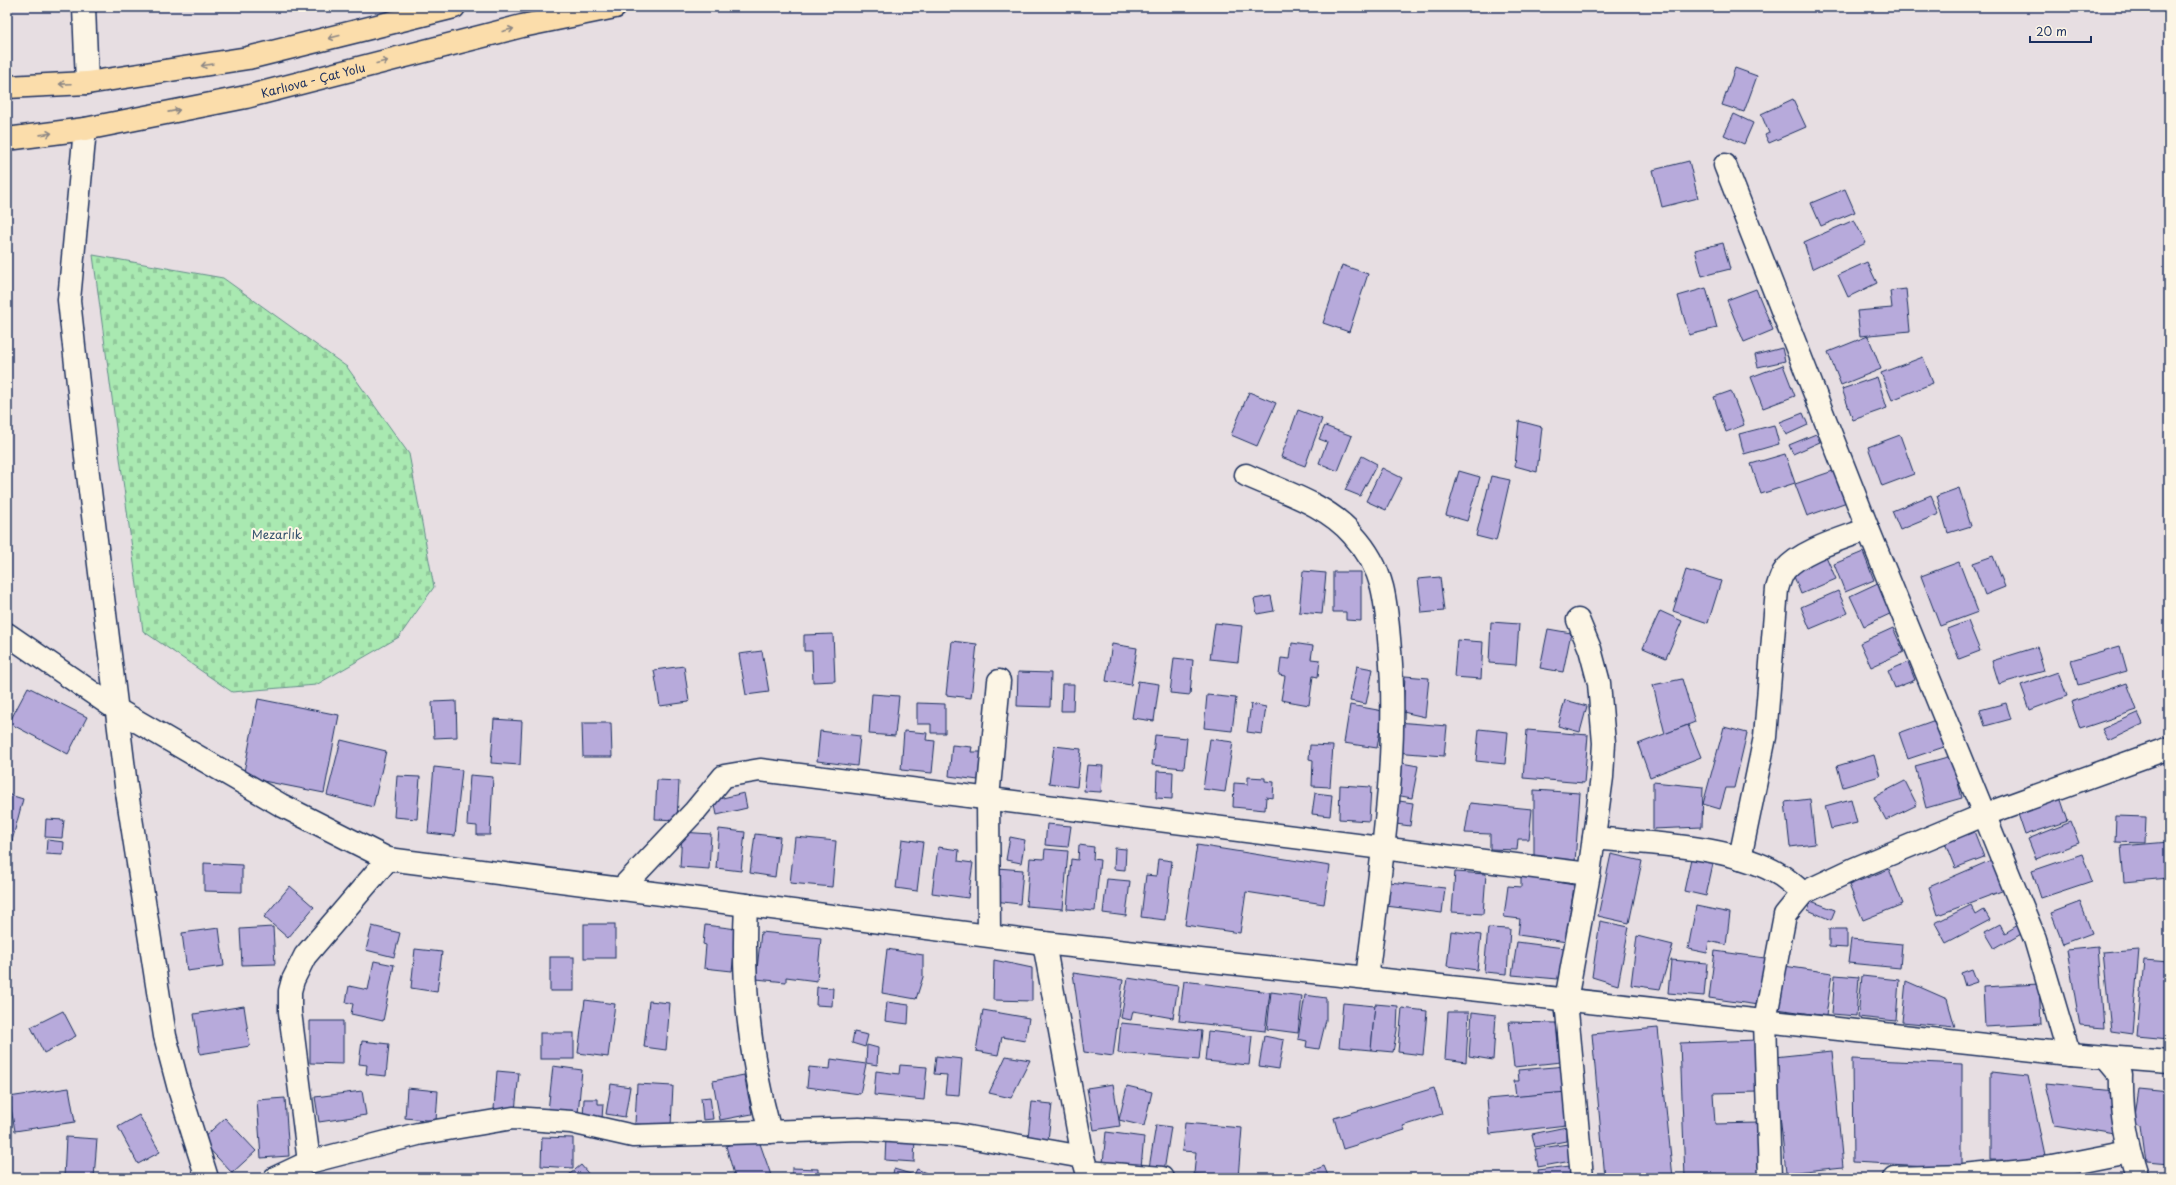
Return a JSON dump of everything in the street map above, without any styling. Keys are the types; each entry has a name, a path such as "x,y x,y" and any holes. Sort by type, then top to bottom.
{"highway":[{"path":"7,87 86,83 248,58 454,7"},
{"name":"Karlıova - Çat Yolu","path":"7,139 85,129 246,97 522,26 615,7"}],"street":[{"path":"84,7 86,83"},
{"path":"85,129 69,300 88,474 126,786 165,1036 179,1089 207,1178"},
{"path":"1725,165 1868,529 1986,814 2035,939 2069,1054"},
{"path":"1246,475 1322,510 1338,520 1353,534 1365,551 1375,568 1382,587 1388,634 1392,706 1391,747 1383,848 1368,978"},
{"path":"1740,858 1765,737 1776,589 1780,579 1793,562 1804,555 1868,529"},
{"path":"1578,620 1599,683 1603,711 1604,743 1603,770 1589,874 1566,1000 1582,1178"},
{"path":"7,634 116,708 281,805 388,859 1044,943 1765,1022 2069,1054 2169,1062"},
{"path":"988,935 988,798 999,681"},
{"path":"1770,1178 1765,1022 1785,915 1803,893 1854,869 1986,814 2169,748"},
{"path":"621,889 695,811 724,776 760,770 1589,874"},
{"path":"1594,838 1696,849 1740,858 1782,876 1803,893"},
{"path":"309,1162 290,1012 290,991 293,980 305,956 388,859"},
{"path":"746,905 744,963 748,1030 756,1075 770,1132"},
{"path":"1044,943 1087,1169"},
{"path":"2106,1057 2121,1075 2120,1102 2129,1152 2137,1178"},
{"path":"275,1178 309,1162 418,1134 513,1118 571,1122 633,1136 859,1129 957,1135 1087,1169 1162,1178"},
{"path":"1894,1178 1964,1176 2053,1167 2129,1152"}],"green space":[{"name":"Mezarlık","path":"93,255 223,278 347,367 409,454 434,587 399,637 316,685 232,692 143,631"}],"building":[{"path":"1735,68 1757,76 1744,112 1722,105"},
{"path":"1793,99 1806,127 1769,143 1765,135 1769,133 1761,114"},
{"path":"1734,114 1753,123 1744,144 1724,135"},
{"path":"1689,161 1698,198 1662,207 1653,170"},
{"path":"1845,189 1855,212 1821,226 1811,203"},
{"path":"1854,220 1866,243 1812,269 1804,242"},
{"path":"1723,243 1730,269 1702,276 1695,250"},
{"path":"1867,262 1877,283 1848,297 1838,275"},
{"path":"1342,265 1368,274 1349,332 1323,323"},
{"path":"1706,288 1717,328 1689,335 1678,296"},
{"path":"1756,289 1773,330 1744,342 1727,300"},
{"path":"1906,289 1910,331 1860,336 1857,311 1892,308 1890,291"},
{"path":"1868,336 1881,369 1841,385 1828,352"},
{"path":"1782,348 1785,361 1758,367 1755,355"},
{"path":"1923,357 1933,383 1892,400 1881,373"},
{"path":"1783,365 1795,396 1763,408 1751,377"},
{"path":"1877,377 1887,408 1853,420 1842,389"},
{"path":"1731,391 1744,425 1726,432 1714,397"},
{"path":"1249,392 1276,403 1257,446 1231,435"},
{"path":"1298,410 1322,419 1305,466 1281,457"},
{"path":"1803,413 1808,425 1786,435 1780,422"},
{"path":"1519,421 1542,427 1537,472 1515,466"},
{"path":"1774,425 1779,444 1744,454 1739,434"},
{"path":"1325,426 1352,436 1338,471 1319,463 1327,442 1319,439"},
{"path":"1816,434 1820,442 1793,454 1789,445"},
{"path":"1900,435 1914,474 1882,486 1868,447"},
{"path":"1785,454 1795,483 1761,494 1751,464"},
{"path":"1362,456 1377,464 1360,496 1345,490"},
{"path":"1382,468 1402,478 1386,510 1366,501"},
{"path":"1836,470 1847,502 1807,516 1795,484"},
{"path":"1459,471 1480,477 1467,521 1446,515"},
{"path":"1491,476 1510,480 1496,541 1476,536"},
{"path":"1959,488 1971,526 1948,533 1937,496"},
{"path":"1931,495 1939,514 1900,530 1892,511"},
{"path":"1863,552 1874,580 1845,592 1834,564"},
{"path":"1825,554 1836,579 1801,594 1791,569"},
{"path":"1993,556 2005,587 1985,595 1973,563"},
{"path":"1959,562 1978,612 1940,626 1921,576"},
{"path":"1686,570 1721,581 1708,623 1673,611"},
{"path":"1303,571 1326,573 1322,614 1299,612"},
{"path":"1333,572 1361,572 1361,621 1346,620 1346,612 1333,612"},
{"path":"1440,577 1444,611 1422,613 1418,579"},
{"path":"1880,582 1894,612 1864,626 1850,596"},
{"path":"1838,591 1848,613 1810,629 1801,607"},
{"path":"1271,596 1274,611 1257,614 1254,599"},
{"path":"1660,611 1682,621 1666,658 1643,648"},
{"path":"1968,621 1980,651 1959,659 1947,629"},
{"path":"1491,622 1519,624 1516,665 1489,663"},
{"path":"1215,623 1242,626 1238,662 1210,659"},
{"path":"1893,628 1904,652 1871,667 1860,643"},
{"path":"1548,629 1571,633 1563,672 1540,668"},
{"path":"833,634 835,681 813,682 812,651 804,651 804,635"},
{"path":"1457,640 1483,642 1481,679 1454,677"},
{"path":"952,641 977,644 971,698 946,695"},
{"path":"1292,643 1313,646 1311,659 1320,660 1318,677 1313,676 1309,705 1281,700 1285,676 1279,675 1281,658 1290,659"},
{"path":"1112,644 1137,648 1131,685 1106,681"},
{"path":"2120,646 2127,671 2078,685 2071,660"},
{"path":"2037,647 2044,671 1999,684 1992,661"},
{"path":"762,651 769,692 746,695 739,654"},
{"path":"1174,658 1193,660 1190,695 1170,693"},
{"path":"1908,662 1915,680 1895,688 1888,671"},
{"path":"684,666 689,702 660,706 654,670"},
{"path":"1357,666 1373,669 1366,704 1350,701"},
{"path":"1018,672 1051,673 1050,707 1017,706"},
{"path":"2058,672 2067,696 2030,710 2021,685"},
{"path":"1405,676 1429,678 1425,717 1403,712"},
{"path":"1682,679 1695,722 1665,734 1653,685"},
{"path":"1138,681 1159,684 1154,721 1132,718"},
{"path":"2127,683 2137,710 2080,729 2071,702"},
{"path":"1062,684 1074,684 1073,711 1061,711"},
{"path":"28,687 87,717 68,754 9,723"},
{"path":"872,694 899,696 895,736 869,734"},
{"path":"1207,695 1236,698 1232,731 1204,728"},
{"path":"258,699 339,715 324,793 243,777"},
{"path":"1565,700 1587,706 1580,732 1558,726"},
{"path":"456,701 457,737 434,738 432,702"},
{"path":"917,703 945,704 945,733 931,733 931,724 917,724"},
{"path":"2006,703 2011,719 1985,726 1980,710"},
{"path":"1251,704 1266,707 1262,734 1247,732"},
{"path":"1350,705 1383,711 1377,748 1344,743"},
{"path":"2138,713 2143,724 2108,741 2102,729"},
{"path":"494,719 522,721 520,765 491,763"},
{"path":"1938,719 1947,746 1908,759 1899,733"},
{"path":"1397,722 1447,726 1444,756 1395,752"},
{"path":"582,723 611,723 612,757 583,757"},
{"path":"1688,725 1701,757 1650,777 1638,744"},
{"path":"1724,727 1747,733 1734,788 1726,788 1720,809 1703,804"},
{"path":"1479,729 1508,732 1505,764 1476,761"},
{"path":"1527,730 1588,735 1584,783 1523,778"},
{"path":"820,731 860,736 857,766 817,761"},
{"path":"904,731 927,733 926,740 935,741 932,773 901,770"},
{"path":"1155,735 1187,738 1184,768 1152,765"},
{"path":"1210,739 1233,742 1225,792 1203,789"},
{"path":"341,740 386,751 373,807 327,795"},
{"path":"952,745 972,747 971,752 981,752 978,780 949,776"},
{"path":"1310,745 1333,746 1330,787 1312,786 1313,760 1309,759"},
{"path":"1054,746 1081,749 1077,787 1049,783"},
{"path":"1874,755 1880,776 1843,787 1837,766"},
{"path":"1951,756 1962,798 1926,808 1915,766"},
{"path":"1396,762 1418,766 1412,798 1390,794"},
{"path":"1087,765 1103,766 1101,792 1084,791"},
{"path":"434,767 462,770 455,836 428,833"},
{"path":"1157,771 1173,772 1172,799 1156,798"},
{"path":"470,775 493,777 490,835 477,835 477,826 467,825"},
{"path":"397,776 420,777 417,819 394,817"},
{"path":"1248,777 1265,778 1265,781 1274,782 1273,798 1266,797 1265,810 1233,807 1234,783 1248,784"},
{"path":"657,780 679,781 677,820 655,819"},
{"path":"1905,781 1917,805 1886,820 1874,797"},
{"path":"1653,782 1703,787 1702,827 1653,829"},
{"path":"1340,785 1371,787 1369,821 1339,819"},
{"path":"1534,790 1580,793 1575,862 1534,856"},
{"path":"744,793 747,808 717,815 714,800"},
{"path":"1315,793 1332,795 1330,816 1312,814"},
{"path":"7,794 23,799 12,841 7,840"},
{"path":"2060,797 2068,821 2025,835 2017,811"},
{"path":"1810,799 1815,844 1790,847 1785,802"},
{"path":"1851,799 1857,823 1831,829 1825,806"},
{"path":"1399,801 1413,803 1410,826 1396,824"},
{"path":"1470,803 1532,809 1529,839 1518,839 1517,850 1490,849 1490,834 1465,833"},
{"path":"2116,816 2146,817 2145,843 2115,842"},
{"path":"46,819 64,820 62,838 45,837"},
{"path":"2071,822 2079,843 2036,859 2028,839"},
{"path":"1047,824 1071,826 1068,847 1045,845"},
{"path":"1972,826 1984,857 1955,868 1943,838"},
{"path":"719,829 745,832 741,871 716,868"},
{"path":"682,832 711,834 709,869 680,867"},
{"path":"755,834 780,837 775,877 750,873"},
{"path":"795,837 836,841 832,887 790,883"},
{"path":"1010,837 1025,840 1021,863 1006,860"},
{"path":"902,839 923,842 917,891 896,888"},
{"path":"47,840 64,842 63,855 46,854"},
{"path":"2169,842 2169,878 2124,882 2121,846"},
{"path":"1079,845 1094,847 1093,859 1100,860 1095,911 1067,909 1071,859 1078,860"},
{"path":"1197,845 1330,866 1324,904 1246,892 1240,933 1185,925"},
{"path":"938,847 959,850 958,861 973,863 968,898 932,893"},
{"path":"1115,848 1126,849 1125,870 1114,869"},
{"path":"1045,849 1068,851 1063,909 1026,906 1030,858 1044,859"},
{"path":"1611,854 1642,861 1629,923 1598,916"},
{"path":"1692,854 1714,859 1706,896 1684,891"},
{"path":"2082,854 2092,881 2041,898 2032,871"},
{"path":"1996,858 2007,889 1938,915 1929,887"},
{"path":"1158,859 1172,861 1165,920 1141,917 1146,875 1156,876"},
{"path":"204,863 242,865 242,892 204,891"},
{"path":"997,868 1023,870 1020,904 994,901"},
{"path":"1889,869 1903,904 1863,920 1849,885"},
{"path":"1455,872 1486,874 1483,914 1452,912"},
{"path":"1521,876 1574,885 1567,942 1518,935 1520,919 1504,917 1508,886 1521,887"},
{"path":"1107,879 1130,881 1126,916 1103,913"},
{"path":"1389,882 1445,888 1442,913 1386,906"},
{"path":"290,886 314,907 288,938 264,917"},
{"path":"1811,901 1835,910 1831,920 1808,910"},
{"path":"2080,902 2092,933 2063,944 2051,913"},
{"path":"1971,905 1976,915 1984,910 1990,920 1946,943 1935,923"},
{"path":"1696,906 1730,913 1726,945 1709,941 1707,953 1688,949"},
{"path":"1600,921 1629,927 1618,985 1592,977"},
{"path":"584,924 615,924 615,958 584,958"},
{"path":"2000,924 2005,933 2018,925 2023,933 1995,949 1985,932"},
{"path":"705,925 737,929 732,971 704,968 706,945 703,944"},
{"path":"372,926 400,933 394,957 366,950"},
{"path":"273,927 275,964 242,965 240,929"},
{"path":"219,928 224,966 187,971 182,933"},
{"path":"1488,928 1510,929 1507,974 1484,972"},
{"path":"1829,929 1847,929 1847,948 1829,947"},
{"path":"1451,931 1481,935 1477,970 1447,966"},
{"path":"761,932 821,938 817,981 786,977 786,982 756,979"},
{"path":"1637,936 1673,945 1660,989 1631,985"},
{"path":"1851,939 1902,944 1900,968 1848,963"},
{"path":"1517,942 1564,948 1558,979 1512,975"},
{"path":"2098,947 2104,1028 2080,1026 2067,950"},
{"path":"415,949 442,952 437,992 411,988"},
{"path":"887,949 923,955 923,977 916,999 882,993"},
{"path":"2139,949 2132,1034 2111,1031 2103,952"},
{"path":"1715,951 1772,959 1765,1006 1709,998"},
{"path":"550,957 574,957 574,991 550,991"},
{"path":"994,960 1032,968 1032,1001 993,1000"},
{"path":"1671,960 1707,963 1704,996 1668,993"},
{"path":"2144,960 2169,962 2169,1039 2137,1036"},
{"path":"374,961 394,965 383,1021 351,1014 353,1004 346,1002 349,986 368,990"},
{"path":"1784,966 1832,973 1826,1016 1777,1009"},
{"path":"1972,969 1977,982 1965,986 1961,973"},
{"path":"1073,973 1123,980 1113,1056 1084,1052"},
{"path":"1835,975 1859,977 1856,1016 1832,1014"},
{"path":"1862,976 1899,980 1896,1021 1858,1017"},
{"path":"1128,978 1178,986 1173,1018 1133,1011 1131,1020 1121,1018"},
{"path":"1184,981 1270,992 1265,1031 1179,1021"},
{"path":"1906,981 1947,999 1955,1027 1902,1022"},
{"path":"2039,984 2041,1024 1985,1027 1983,987"},
{"path":"817,987 833,988 832,1006 816,1005"},
{"path":"1271,992 1302,996 1298,1033 1267,1029"},
{"path":"1305,995 1326,998 1326,1020 1319,1049 1306,1047 1307,1041 1298,1039"},
{"path":"585,1000 615,1004 608,1057 578,1053"},
{"path":"649,1001 670,1003 666,1050 644,1047"},
{"path":"887,1002 909,1005 908,1024 885,1021"},
{"path":"1343,1003 1375,1006 1371,1050 1339,1047"},
{"path":"1375,1004 1398,1006 1397,1030 1393,1052 1371,1050"},
{"path":"244,1006 250,1046 200,1054 194,1014"},
{"path":"1402,1008 1427,1011 1423,1055 1398,1052"},
{"path":"983,1010 1029,1018 1025,1041 1002,1037 998,1055 976,1051"},
{"path":"63,1011 76,1036 44,1053 31,1027"},
{"path":"1448,1012 1469,1012 1466,1062 1445,1059"},
{"path":"1472,1012 1496,1015 1493,1060 1469,1056"},
{"path":"310,1021 343,1021 343,1064 310,1063"},
{"path":"1509,1022 1556,1023 1561,1062 1514,1067"},
{"path":"1121,1023 1202,1031 1199,1060 1118,1053"},
{"path":"1658,1028 1673,1178 1605,1178 1592,1034"},
{"path":"1208,1031 1252,1036 1249,1065 1205,1061"},
{"path":"854,1032 868,1035 865,1047 852,1043"},
{"path":"540,1033 574,1033 574,1059 540,1059"},
{"path":"1264,1036 1284,1040 1279,1069 1259,1066"},
{"path":"1756,1040 1758,1092 1713,1093 1715,1124 1759,1123 1761,1178 1685,1178 1680,1043"},
{"path":"362,1041 389,1044 386,1076 366,1074 367,1065 359,1064"},
{"path":"867,1045 878,1048 877,1065 866,1063"},
{"path":"1832,1051 1843,1167 1786,1173 1774,1057"},
{"path":"936,1056 962,1059 959,1095 945,1094 947,1075 934,1074"},
{"path":"1006,1056 1030,1060 1011,1098 989,1093"},
{"path":"831,1059 866,1064 860,1094 807,1087 809,1067 830,1069"},
{"path":"1852,1059 1962,1064 1962,1168 1853,1162"},
{"path":"900,1065 927,1067 924,1100 874,1095 876,1071 899,1074"},
{"path":"553,1066 582,1070 578,1114 548,1111"},
{"path":"1566,1066 1568,1092 1516,1097 1514,1081 1519,1081 1518,1070"},
{"path":"497,1071 519,1073 515,1111 494,1109"},
{"path":"1991,1072 2028,1076 2046,1161 1991,1160"},
{"path":"744,1075 752,1114 720,1120 713,1081"},
{"path":"2045,1083 2115,1090 2116,1135 2055,1125"},
{"path":"611,1084 630,1087 625,1117 606,1114"},
{"path":"637,1084 673,1086 671,1126 635,1124"},
{"path":"1113,1084 1120,1126 1094,1130 1087,1088"},
{"path":"1127,1086 1152,1092 1144,1126 1119,1120"},
{"path":"69,1088 75,1122 15,1131 9,1097"},
{"path":"407,1088 438,1091 436,1121 405,1118"},
{"path":"1434,1088 1442,1114 1403,1126 1405,1130 1343,1149 1334,1118"},
{"path":"2138,1089 2169,1092 2169,1165 2146,1163 2141,1125 2133,1121"},
{"path":"362,1091 366,1115 319,1122 315,1097"},
{"path":"1567,1092 1566,1125 1490,1134 1487,1099"},
{"path":"710,1097 713,1119 703,1120 701,1098"},
{"path":"285,1098 289,1156 261,1158 257,1100"},
{"path":"584,1099 598,1099 598,1104 603,1104 602,1119 583,1118"},
{"path":"1032,1102 1052,1104 1048,1140 1028,1137"},
{"path":"139,1115 160,1152 138,1164 118,1127"},
{"path":"225,1118 256,1151 232,1173 201,1140"},
{"path":"1185,1123 1242,1128 1238,1178 1194,1174 1196,1152 1182,1151"},
{"path":"1156,1125 1171,1127 1164,1171 1149,1168"},
{"path":"1566,1127 1566,1141 1535,1147 1532,1134"},
{"path":"1106,1132 1144,1137 1141,1167 1103,1163"},
{"path":"757,1135 772,1178 735,1178 726,1146"},
{"path":"66,1137 97,1139 94,1178 64,1178"},
{"path":"542,1137 573,1138 573,1168 541,1166"},
{"path":"886,1137 915,1138 914,1162 885,1160"},
{"path":"1568,1144 1571,1161 1538,1167 1535,1149"},
{"path":"581,1165 592,1178 565,1178"},
{"path":"1324,1166 1329,1178 1295,1178"},
{"path":"1570,1166 1572,1178 1538,1178 1537,1170"},
{"path":"792,1168 818,1169 818,1173 831,1174 831,1178 792,1178"},
{"path":"894,1169 914,1175 917,1169 926,1173 924,1178 892,1178"},
{"path":"17,1176 42,1176 42,1178 17,1178"}]}
